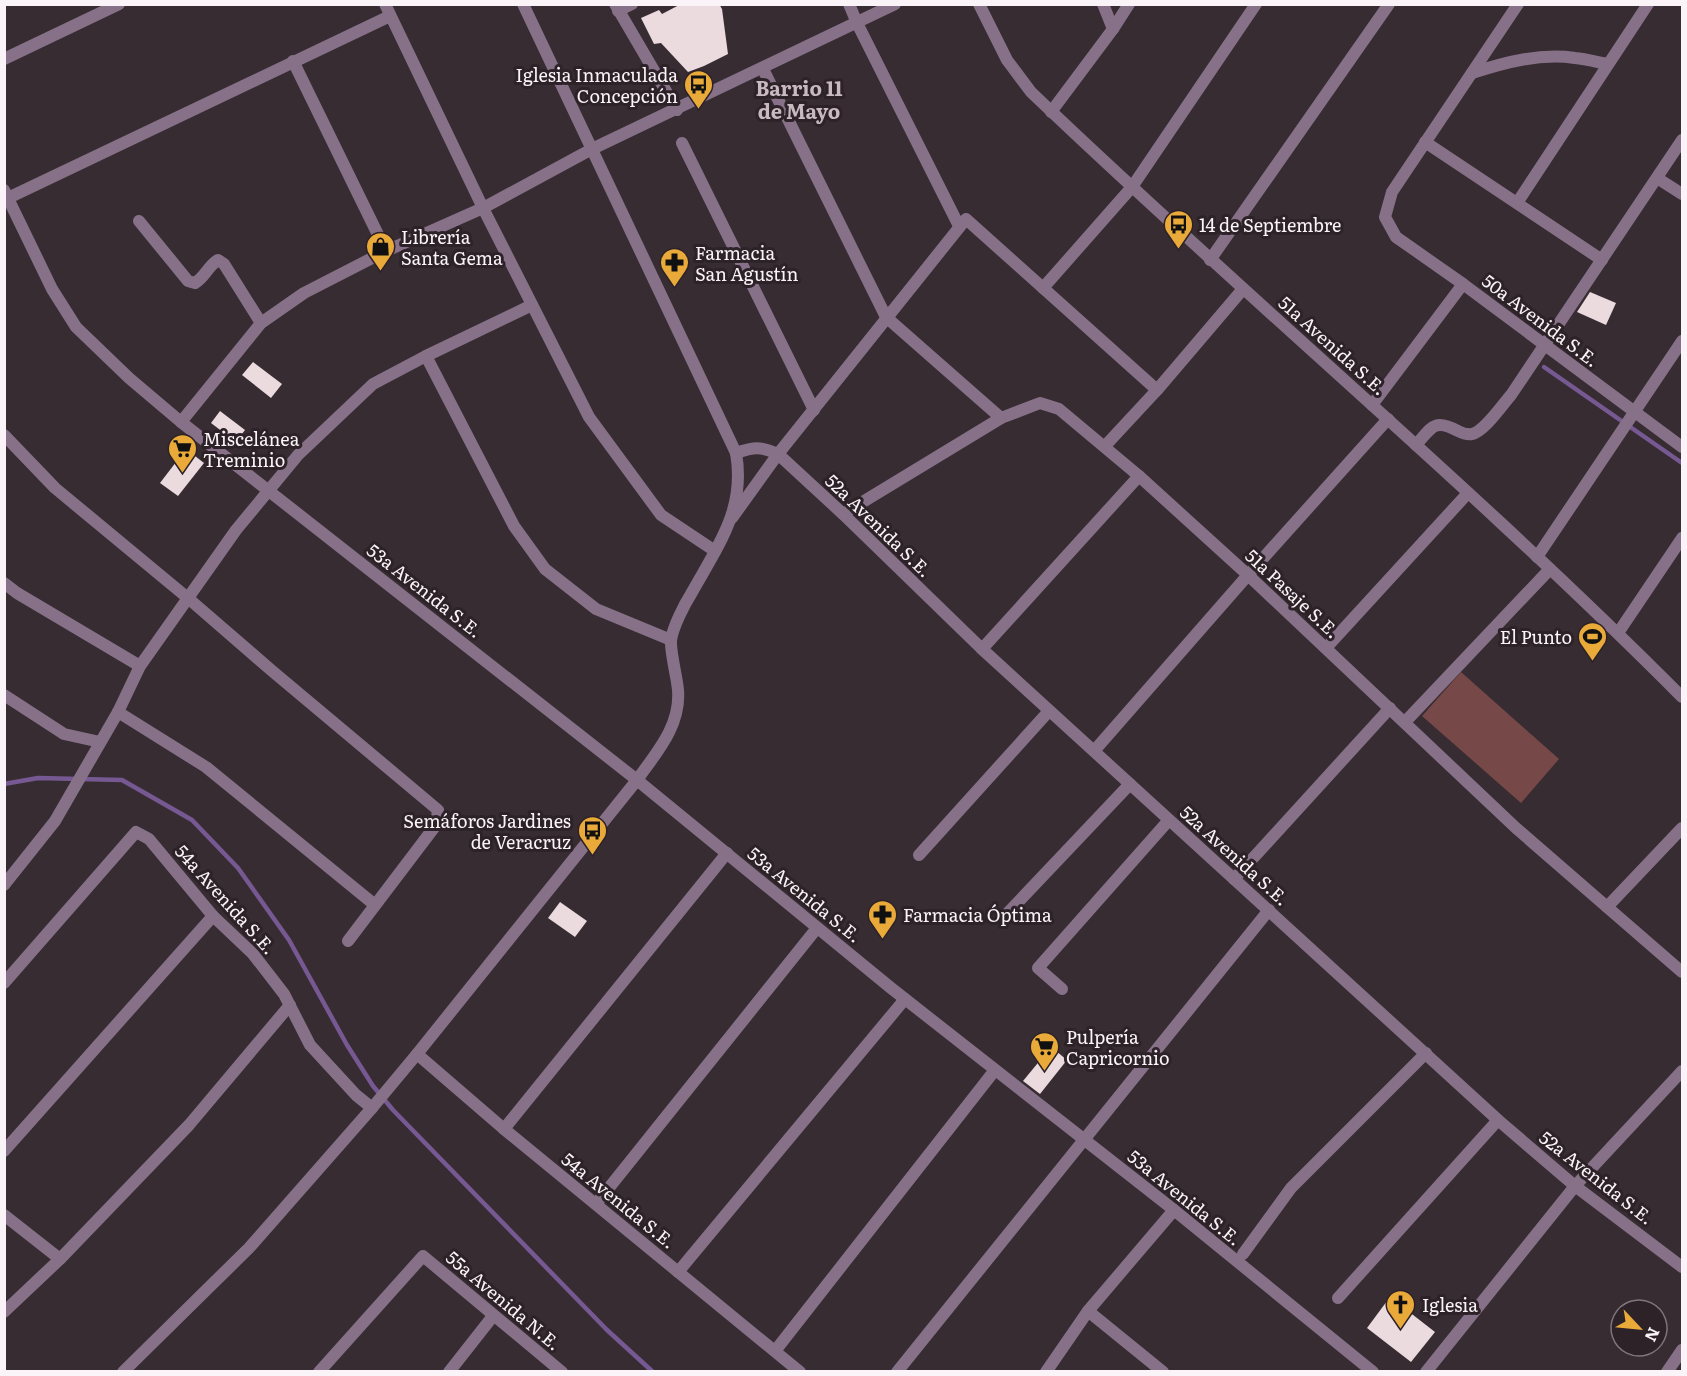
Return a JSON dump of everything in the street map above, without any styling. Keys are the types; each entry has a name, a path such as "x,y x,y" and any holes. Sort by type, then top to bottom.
{"street":[{"path":"4,59 119,4"},
{"path":"523,4 736,453 738,490 732,518"},
{"path":"632,4 617,8 677,110"},
{"path":"849,4 959,226"},
{"path":"181,422 261,323 304,293 386,251 483,208 592,148 677,110 896,4"},
{"name":"51a Avenida S.E.","path":"979,4 1007,60 1030,92 1210,260 1388,419 1537,557 1683,698"},
{"path":"1102,4 1113,29"},
{"path":"1051,112 1129,4"},
{"path":"1043,288 1132,187 1256,4"},
{"path":"1210,260 1389,4"},
{"path":"1518,4 1425,142 1602,260"},
{"path":"1517,203 1648,4"},
{"path":"6,194 293,61 388,10 483,208 589,417 662,515 715,551"},
{"path":"1473,73 1505,62 1539,57 1574,58 1608,64"},
{"path":"293,61 386,251"},
{"path":"763,69 886,317 1000,418"},
{"path":"1416,445 1430,429 1438,424 1446,425 1462,434 1473,434 1482,428 1511,394 1683,140"},
{"name":"50a Avenida S.E.","path":"1425,142 1392,192 1385,217 1396,237 1545,345 1633,414 1683,447"},
{"path":"682,143 814,410"},
{"path":"1657,178 1683,194"},
{"name":"53a Avenida S.E.","path":"6,194 52,289 76,327 129,378 181,422 637,780 905,999 1174,1210 1374,1371"},
{"path":"123,1371 249,1248 374,1105 637,780 665,741 676,719 678,693 671,640 682,609 732,518 778,454 966,219 1157,390"},
{"path":"139,221 188,281 195,283 200,280 211,264 218,260 224,264 261,323"},
{"path":"1372,405 1463,284"},
{"path":"1105,446 1157,390 1243,289"},
{"path":"4,885 55,821 118,712 140,666 236,530 298,455 373,384 532,305"},
{"path":"1537,557 1683,341"},
{"path":"426,356 514,526 545,569 596,609 671,640"},
{"name":"51a Pasaje S.E.","path":"843,514 1000,418 1040,404 1059,409 1105,446 1248,575 1516,828 1683,972"},
{"path":"1094,752 1388,419"},
{"path":"4,435 55,488 438,810 436,825 348,941"},
{"path":"736,453 753,448 765,448 778,454"},
{"name":"52a Avenida S.E.","path":"778,454 1049,711 1498,1120 1575,1186 1683,1267"},
{"path":"982,649 1139,476"},
{"path":"1326,648 1468,493"},
{"path":"1618,633 1683,538"},
{"path":"1405,722 1550,570"},
{"path":"4,583 140,666"},
{"path":"4,695 64,734 98,746"},
{"path":"1234,879 1390,708"},
{"path":"920,855 1049,711"},
{"path":"118,712 206,767 375,905"},
{"path":"1004,917 1130,784"},
{"path":"1062,988 1038,968 1169,820"},
{"path":"1607,907 1683,828"},
{"name":"54a Avenida S.E.","path":"4,983 136,832 149,839 213,916 253,954 284,994 310,1046 356,1095 374,1105"},
{"path":"504,1129 726,853"},
{"path":"897,1371 1269,910"},
{"path":"4,1151 213,916"},
{"path":"596,1204 817,928"},
{"path":"678,1272 905,999"},
{"path":"4,1312 60,1259 189,1125 290,1005"},
{"path":"1243,1254 1290,1188 1426,1053"},
{"name":"54a Avenida S.E.","path":"417,1054 504,1129 800,1371"},
{"path":"775,1351 995,1070"},
{"path":"1426,1371 1575,1186 1683,1071"},
{"path":"1338,1298 1498,1120"},
{"path":"1046,1371 1088,1311 1174,1210"},
{"path":"4,1215 60,1259"},
{"name":"55a Avenida N.E.","path":"319,1371 423,1256 562,1371"},
{"path":"1088,1311 1163,1371"},
{"path":"449,1371 493,1316"},
{"path":"1667,1371 1683,1350"}],"shaded area":[{"path":"1461,672 1559,759 1521,803 1422,716"}],"building":[{"path":"681,4 719,4 722,9 728,54 688,72 661,43 654,44 641,18 659,10 662,14"},
{"path":"1590,292 1616,303 1606,325 1577,312"},
{"path":"253,362 282,384 271,398 242,375"},
{"path":"220,411 245,430 236,442 211,423"},
{"name":"Miscelánea Treminio","path":"186,449 204,463 178,496 160,483"},
{"path":"560,902 587,921 575,937 548,918"},
{"name":"Pulpería Capricornio","path":"1051,1047 1067,1060 1040,1094 1023,1081"},
{"name":"Iglesia","path":"1390,1297 1435,1332 1411,1362 1367,1328"}],"waterway":[{"path":"1544,367 1682,463"},
{"path":"4,784 38,778 122,780 192,820 238,868 289,940 347,1045 373,1086 393,1110 607,1330 653,1372"}],"place":[{"name":"Iglesia Inmaculada Concepción","path":"699,110"},
{"name":"14 de Septiembre","path":"1178,250"},
{"name":"Librería Santa Gema","path":"380,272"},
{"name":"Farmacia San Agustín","path":"674,288"},
{"name":"Miscelánea Treminio","path":"182,474"},
{"name":"El Punto","path":"1593,662"},
{"name":"Semáforos Jardines de Veracruz","path":"592,856"},
{"name":"Farmacia Óptima","path":"882,940"},
{"name":"Pulpería Capricornio","path":"1045,1072"},
{"name":"Iglesia","path":"1401,1330"}],"district":[{"name":"Barrio 11 de Mayo","path":"799,98"}]}
